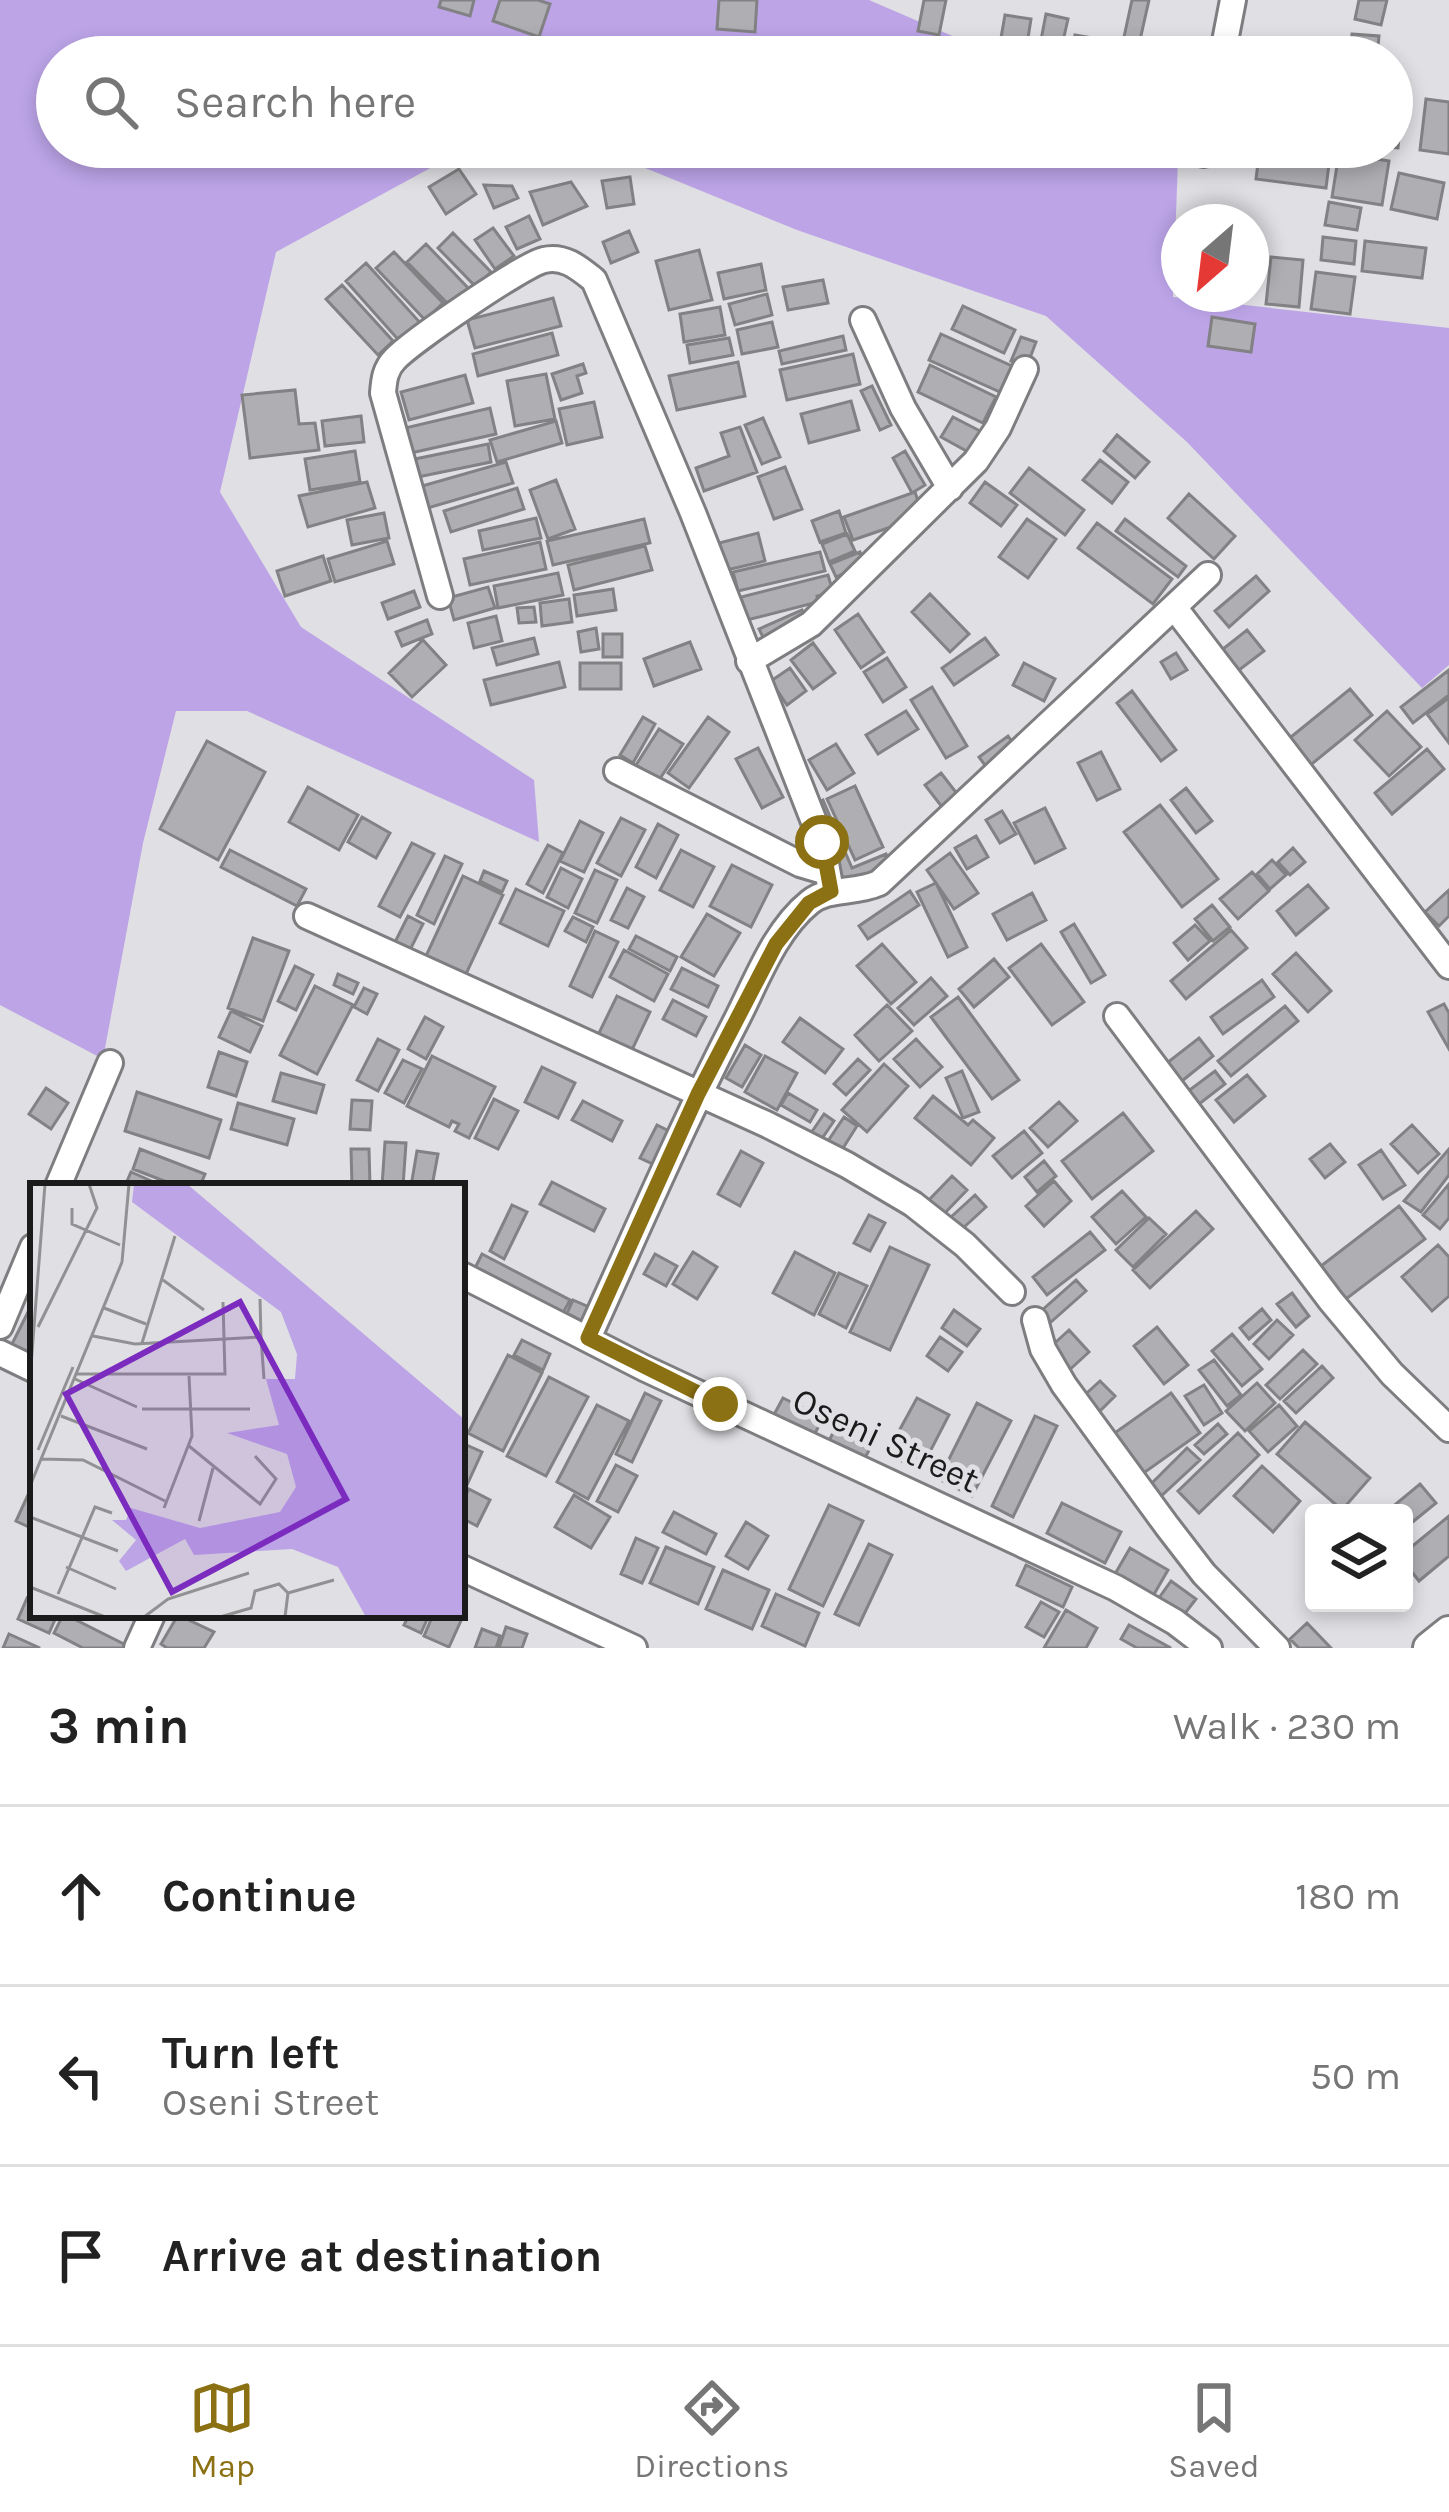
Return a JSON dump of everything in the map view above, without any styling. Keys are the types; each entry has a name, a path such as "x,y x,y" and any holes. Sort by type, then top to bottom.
{"main road":[{"path":"1429,1648 1449,1632"}],"street":[{"path":"1226,36 1232,0"},
{"path":"440,596 382,393 385,372 394,359 450,317 543,260 571,262 594,280 693,512 789,751 822,842 829,881"},
{"path":"863,320 903,408 950,488"},
{"path":"749,661 811,624 976,461 998,428 1025,369"},
{"path":"617,770 856,893 879,883 1208,575"},
{"path":"1174,607 1449,966"},
{"path":"588,1338 698,1094 776,944 829,881"},
{"path":"308,916 847,1165 913,1204 965,1245 1012,1292"},
{"path":"1117,1016 1330,1301 1392,1374 1449,1429"},
{"path":"59,1183 110,1063"},
{"path":"0,1326 30,1254"},
{"name":"Oseni Street","path":"465,1276 644,1368 1116,1588 1209,1648"},
{"path":"1035,1320 1043,1349 1064,1385 1166,1526 1204,1574 1277,1648"},
{"path":"0,1354 30,1368"},
{"path":"465,1569 634,1648"},
{"path":"137,1648 151,1618"}],"shaded area":[{"path":"0,0 869,0 952,36 36,36 36,168 430,168 276,252 220,492 301,627 534,780 539,842 247,711 176,711 143,843 103,1059 0,1005"},
{"path":"645,168 1178,168 1176,204 1161,204 1161,312 1269,312 1269,308 1449,328 1449,665 1422,688 1187,442 1046,316 797,230"}],"building":[{"path":"441,0 474,0 470,16 439,7"},
{"path":"500,0 550,4 539,36 493,21"},
{"path":"719,0 757,0 755,32 717,29"},
{"path":"924,0 946,0 939,35 918,31"},
{"path":"1132,0 1149,0 1141,36 1124,36"},
{"path":"1359,0 1387,0 1381,25 1355,19"},
{"path":"1046,14 1068,19 1064,36 1042,36"},
{"path":"1005,15 1031,19 1028,36 1001,36"},
{"path":"1426,99 1449,102 1449,154 1420,150"},
{"path":"1257,168 1328,168 1326,188 1256,179"},
{"path":"1337,168 1388,168 1382,205 1332,197"},
{"path":"459,169 476,194 446,214 429,187"},
{"path":"1399,173 1444,183 1437,219 1391,209"},
{"path":"630,177 634,204 607,208 602,181"},
{"path":"571,182 587,206 543,225 530,192"},
{"path":"484,185 512,186 518,198 494,208"},
{"path":"1329,202 1361,208 1357,230 1325,225"},
{"path":"529,216 540,239 517,249 506,227"},
{"path":"493,228 514,256 495,269 475,240"},
{"path":"629,231 638,252 611,263 603,242"},
{"path":"453,233 491,272 476,287 438,248"},
{"path":"1323,237 1356,241 1354,264 1321,260"},
{"path":"1365,241 1426,248 1422,278 1362,271"},
{"path":"426,244 471,291 453,309 407,262"},
{"path":"699,250 712,300 669,310 656,261"},
{"path":"394,252 443,303 425,320 376,268"},
{"path":"1271,257 1303,260 1299,307 1269,304"},
{"path":"366,263 424,327 403,345 346,281"},
{"path":"761,264 766,290 724,299 718,273"},
{"path":"1316,272 1355,277 1350,314 1311,309"},
{"path":"823,280 828,303 788,310 783,287"},
{"path":"342,285 393,341 378,355 326,299"},
{"path":"767,294 772,315 735,325 729,304"},
{"path":"553,298 561,326 475,348 467,320"},
{"path":"963,306 1015,330 1004,353 952,329"},
{"path":"720,307 725,335 684,342 680,314"},
{"path":"1212,317 1255,324 1251,352 1208,346"},
{"path":"772,322 778,347 742,354 737,330"},
{"path":"552,333 558,355 478,376 473,354"},
{"path":"941,334 1012,366 1000,392 929,360"},
{"path":"843,336 846,350 782,364 779,351"},
{"path":"1021,337 1036,342 1027,366 1011,361"},
{"path":"729,338 733,355 690,363 687,345"},
{"path":"853,354 860,384 787,400 780,370"},
{"path":"738,362 745,396 677,410 669,376"},
{"path":"583,364 586,373 577,376 582,393 561,400 552,374"},
{"path":"930,365 996,397 983,423 918,392"},
{"path":"546,374 555,419 515,426 507,381"},
{"path":"465,375 473,403 409,420 401,392"},
{"path":"872,386 891,425 880,430 861,391"},
{"path":"295,390 299,424 315,423 319,450 250,458 242,395"},
{"path":"851,401 859,430 809,443 801,414"},
{"path":"594,402 602,437 567,445 559,409"},
{"path":"490,408 496,434 411,453 405,428"},
{"path":"361,416 364,442 325,446 322,421"},
{"path":"953,417 982,432 970,453 941,437"},
{"path":"763,418 780,457 762,464 745,425"},
{"path":"556,421 562,443 497,462 490,440"},
{"path":"740,427 757,472 704,491 696,468 729,456 721,433"},
{"path":"1117,435 1149,462 1135,478 1104,451"},
{"path":"488,444 491,462 418,477 415,459"},
{"path":"355,451 360,482 310,490 305,459"},
{"path":"905,451 925,485 912,493 893,458"},
{"path":"1100,460 1128,482 1112,503 1083,480"},
{"path":"506,462 513,483 428,508 422,486"},
{"path":"785,467 802,509 774,519 758,477"},
{"path":"1029,468 1084,510 1065,535 1010,493"},
{"path":"556,480 575,529 548,539 530,490"},
{"path":"367,482 375,508 308,527 299,496"},
{"path":"985,482 1017,505 1001,526 970,503"},
{"path":"517,488 524,509 451,532 444,511"},
{"path":"915,492 923,516 853,540 844,517"},
{"path":"1189,494 1235,536 1214,559 1168,518"},
{"path":"839,511 846,533 820,542 812,521"},
{"path":"384,513 389,538 352,545 347,520"},
{"path":"536,518 541,538 483,550 479,531"},
{"path":"644,519 650,543 553,565 547,541"},
{"path":"1027,519 1056,539 1028,578 999,557"},
{"path":"1125,519 1186,566 1178,577 1116,531"},
{"path":"1097,523 1172,579 1153,604 1078,548"},
{"path":"758,533 765,561 727,570 719,543"},
{"path":"847,534 855,551 829,562 822,544"},
{"path":"387,541 394,564 335,582 328,559"},
{"path":"540,542 546,569 470,585 464,559"},
{"path":"645,546 652,570 574,590 568,565"},
{"path":"820,552 825,571 738,591 733,572"},
{"path":"860,552 865,565 836,577 830,564"},
{"path":"323,556 331,581 285,596 277,571"},
{"path":"558,573 563,595 498,608 494,586"},
{"path":"828,575 833,592 817,596 818,602 747,620 741,597"},
{"path":"1256,576 1269,591 1229,627 1215,611"},
{"path":"488,587 495,608 454,620 448,598"},
{"path":"613,589 616,610 577,616 574,595"},
{"path":"414,591 420,607 388,619 382,603"},
{"path":"930,594 969,634 950,652 912,612"},
{"path":"569,599 572,622 542,626 540,603"},
{"path":"534,607 536,622 519,623 517,608"},
{"path":"802,610 807,621 764,639 759,629"},
{"path":"858,614 884,652 861,668 835,630"},
{"path":"496,616 502,641 474,648 468,623"},
{"path":"427,620 432,634 402,646 396,632"},
{"path":"596,628 599,649 581,652 578,632"},
{"path":"1247,630 1264,651 1230,677 1214,656"},
{"path":"603,634 622,634 622,657 603,657"},
{"path":"534,638 538,654 497,665 492,648"},
{"path":"985,638 998,655 954,685 942,668"},
{"path":"423,640 446,665 412,697 389,673"},
{"path":"690,642 701,669 654,686 644,659"},
{"path":"813,643 835,673 813,689 791,660"},
{"path":"1176,653 1187,670 1171,679 1161,662"},
{"path":"887,658 906,687 883,702 864,672"},
{"path":"559,662 565,687 491,705 484,680"},
{"path":"580,663 621,663 621,689 580,689"},
{"path":"1024,663 1055,679 1044,701 1013,685"},
{"path":"790,668 806,691 787,705 771,681"},
{"path":"1449,670 1449,695 1413,723 1401,707"},
{"path":"932,687 967,746 946,758 911,700"},
{"path":"1350,689 1372,715 1308,767 1286,741"},
{"path":"1132,691 1176,750 1161,761 1117,703"},
{"path":"1449,698 1449,743 1427,714"},
{"path":"906,711 918,729 878,754 866,735"},
{"path":"1387,711 1421,747 1389,776 1355,740"},
{"path":"643,717 655,724 633,763 620,755"},
{"path":"708,717 729,732 689,788 668,773"},
{"path":"659,729 683,744 659,780 636,765"},
{"path":"1008,736 1015,746 987,768 979,757"},
{"path":"207,741 265,772 218,860 160,829"},
{"path":"836,744 854,773 827,790 809,760"},
{"path":"758,748 783,797 762,808 736,759"},
{"path":"1427,749 1444,769 1392,814 1375,793"},
{"path":"1101,752 1120,789 1097,800 1078,763"},
{"path":"941,773 958,795 942,807 925,785"},
{"path":"855,786 883,847 855,860 827,799"},
{"path":"308,787 358,815 339,850 289,822"},
{"path":"1186,788 1212,821 1196,833 1171,800"},
{"path":"823,800 852,868 886,854 891,866 843,887 808,807"},
{"path":"1160,805 1218,879 1182,907 1124,832"},
{"path":"1045,808 1065,848 1035,863 1014,823"},
{"path":"1002,811 1016,834 1000,843 986,820"},
{"path":"362,817 390,833 376,858 348,842"},
{"path":"621,818 645,830 621,876 597,863"},
{"path":"580,821 603,833 584,872 560,861"},
{"path":"658,824 678,835 656,878 636,867"},
{"path":"976,836 988,857 967,869 955,848"},
{"path":"412,843 434,854 400,917 379,906"},
{"path":"548,845 563,853 543,893 527,884"},
{"path":"1293,848 1305,862 1290,875 1278,862"},
{"path":"230,850 306,889 297,906 221,867"},
{"path":"681,850 714,867 693,907 660,890"},
{"path":"950,853 978,893 954,909 927,870"},
{"path":"445,856 462,864 434,924 417,915"},
{"path":"1272,860 1286,875 1270,889 1257,874"},
{"path":"732,865 772,885 751,927 710,906"},
{"path":"561,868 582,879 568,908 547,897"},
{"path":"595,870 617,880 597,923 575,913"},
{"path":"484,871 507,881 502,892 480,881"},
{"path":"1252,872 1269,891 1238,919 1220,899"},
{"path":"463,876 503,895 466,974 426,956"},
{"path":"936,883 967,947 948,957 917,892"},
{"path":"1308,885 1328,908 1296,935 1277,911"},
{"path":"627,888 644,897 628,928 611,920"},
{"path":"516,889 564,911 548,946 500,923"},
{"path":"1449,890 1449,916 1439,926 1425,912"},
{"path":"910,891 919,905 868,939 859,926"},
{"path":"1032,893 1046,920 1007,940 993,914"},
{"path":"1212,905 1230,927 1213,941 1195,919"},
{"path":"707,914 740,933 714,976 681,957"},
{"path":"408,916 423,924 407,956 392,948"},
{"path":"573,917 593,927 586,942 565,931"},
{"path":"1074,924 1105,975 1091,983 1061,932"},
{"path":"1195,925 1210,941 1188,960 1174,943"},
{"path":"1231,930 1247,948 1186,999 1171,981"},
{"path":"595,931 618,942 592,997 570,986"},
{"path":"636,936 677,957 670,971 629,949"},
{"path":"253,938 289,951 263,1021 228,1008"},
{"path":"882,944 916,982 891,1004 857,966"},
{"path":"1041,944 1084,1002 1052,1025 1009,968"},
{"path":"624,950 668,974 654,1001 610,977"},
{"path":"1296,953 1331,991 1308,1012 1273,974"},
{"path":"994,959 1009,977 974,1007 959,989"},
{"path":"295,966 313,975 296,1010 278,1001"},
{"path":"682,968 718,986 708,1007 671,989"},
{"path":"338,974 358,983 353,994 334,985"},
{"path":"931,978 947,996 914,1025 898,1008"},
{"path":"1262,980 1274,997 1223,1034 1211,1017"},
{"path":"315,986 353,1005 317,1074 280,1055"},
{"path":"364,988 377,994 367,1014 354,1007"},
{"path":"617,996 650,1012 631,1052 598,1035"},
{"path":"958,997 1019,1080 992,1099 931,1017"},
{"path":"673,1000 706,1017 696,1036 663,1019"},
{"path":"1444,1004 1449,1013 1449,1049 1428,1012"},
{"path":"887,1005 912,1031 879,1061 855,1035"},
{"path":"1285,1006 1298,1021 1231,1076 1218,1061"},
{"path":"231,1011 262,1026 250,1052 219,1037"},
{"path":"425,1017 443,1027 426,1059 408,1049"},
{"path":"800,1018 843,1049 825,1073 783,1042"},
{"path":"1199,1038 1213,1056 1177,1085 1163,1066"},
{"path":"378,1039 399,1050 378,1091 357,1080"},
{"path":"916,1039 942,1067 920,1087 894,1059"},
{"path":"745,1045 761,1055 742,1087 726,1078"},
{"path":"219,1052 247,1062 236,1096 208,1087"},
{"path":"432,1056 495,1087 469,1138 455,1131 459,1124 452,1121 449,1127 407,1106"},
{"path":"765,1056 797,1073 777,1110 745,1092"},
{"path":"858,1059 870,1070 846,1095 834,1084"},
{"path":"403,1060 422,1069 404,1103 385,1093"},
{"path":"884,1064 908,1086 867,1132 842,1110"},
{"path":"542,1067 575,1083 558,1118 525,1102"},
{"path":"962,1071 979,1112 963,1118 946,1078"},
{"path":"1215,1071 1225,1084 1194,1108 1183,1095"},
{"path":"281,1073 324,1085 316,1113 273,1101"},
{"path":"1247,1075 1265,1096 1234,1122 1216,1100"},
{"path":"46,1088 68,1103 51,1129 29,1114"},
{"path":"137,1092 221,1120 209,1158 125,1131"},
{"path":"788,1093 817,1110 810,1122 781,1105"},
{"path":"933,1096 968,1125 973,1120 994,1138 971,1165 915,1118"},
{"path":"494,1099 518,1111 498,1149 475,1138"},
{"path":"352,1100 372,1101 370,1130 350,1129"},
{"path":"583,1101 622,1121 612,1141 572,1120"},
{"path":"1059,1102 1077,1121 1048,1147 1030,1128"},
{"path":"238,1103 294,1119 287,1145 231,1129"},
{"path":"1123,1113 1153,1151 1092,1199 1062,1161"},
{"path":"824,1114 834,1121 821,1140 811,1133"},
{"path":"844,1117 857,1126 838,1156 824,1147"},
{"path":"657,1125 673,1133 657,1166 640,1158"},
{"path":"1412,1125 1439,1154 1418,1173 1391,1144"},
{"path":"1024,1131 1042,1153 1012,1178 993,1156"},
{"path":"385,1142 406,1143 403,1183 382,1183"},
{"path":"1330,1144 1345,1162 1325,1178 1310,1159"},
{"path":"140,1149 205,1174 201,1183 169,1183 133,1169"},
{"path":"351,1149 369,1149 370,1183 352,1183"},
{"path":"1449,1149 1449,1175 1421,1212 1404,1201"},
{"path":"1381,1150 1405,1185 1383,1199 1359,1165"},
{"path":"417,1151 438,1154 433,1183 412,1183"},
{"path":"741,1151 763,1163 740,1206 718,1194"},
{"path":"1044,1161 1056,1176 1037,1192 1025,1177"},
{"path":"131,1172 156,1183 126,1183"},
{"path":"952,1176 967,1190 943,1215 928,1201"},
{"path":"1054,1181 1071,1201 1044,1226 1026,1206"},
{"path":"552,1182 605,1209 594,1231 540,1204"},
{"path":"1449,1184 1449,1218 1440,1229 1423,1215"},
{"path":"1122,1191 1146,1217 1116,1244 1092,1217"},
{"path":"975,1195 986,1207 962,1229 951,1217"},
{"path":"512,1205 527,1212 504,1259 490,1251"},
{"path":"1399,1206 1425,1239 1346,1299 1321,1266"},
{"path":"1196,1211 1213,1229 1150,1288 1133,1270"},
{"path":"869,1215 885,1223 870,1251 854,1243"},
{"path":"1149,1218 1166,1234 1133,1267 1116,1250"},
{"path":"1090,1232 1105,1250 1047,1295 1033,1277"},
{"path":"1438,1245 1449,1257 1449,1296 1432,1311 1402,1277"},
{"path":"890,1247 929,1265 890,1350 850,1332"},
{"path":"693,1252 717,1267 697,1299 673,1284"},
{"path":"795,1252 835,1273 814,1315 773,1293"},
{"path":"482,1254 570,1300 561,1317 473,1272"},
{"path":"655,1254 677,1266 666,1286 644,1274"},
{"path":"839,1273 867,1286 846,1328 819,1314"},
{"path":"1076,1280 1086,1291 1051,1322 1041,1311"},
{"path":"1292,1293 1309,1316 1296,1327 1277,1304"},
{"path":"573,1300 589,1307 582,1321 567,1313"},
{"path":"30,1308 30,1360 9,1350"},
{"path":"1262,1309 1271,1320 1249,1339 1240,1328"},
{"path":"954,1310 980,1329 967,1346 942,1328"},
{"path":"1277,1320 1293,1335 1269,1359 1254,1344"},
{"path":"1157,1327 1188,1365 1164,1384 1134,1346"},
{"path":"1069,1330 1089,1352 1065,1374 1045,1352"},
{"path":"1232,1334 1262,1369 1242,1386 1212,1351"},
{"path":"940,1337 962,1352 948,1371 927,1356"},
{"path":"522,1340 550,1354 543,1370 514,1355"},
{"path":"1303,1350 1317,1364 1280,1399 1266,1385"},
{"path":"508,1355 542,1373 503,1451 468,1433"},
{"path":"1214,1360 1241,1395 1227,1406 1199,1370"},
{"path":"1322,1366 1333,1378 1296,1413 1284,1401"},
{"path":"549,1377 588,1397 546,1476 507,1456"},
{"path":"1100,1381 1115,1396 1094,1417 1078,1401"},
{"path":"1257,1383 1275,1403 1245,1431 1226,1411"},
{"path":"1204,1385 1222,1413 1204,1425 1185,1396"},
{"path":"645,1393 661,1401 632,1462 616,1454"},
{"path":"1171,1393 1200,1433 1138,1477 1109,1437"},
{"path":"783,1398 823,1418 810,1443 770,1422"},
{"path":"917,1398 949,1415 920,1471 887,1453"},
{"path":"977,1403 1011,1421 972,1496 939,1479"},
{"path":"597,1405 629,1421 588,1499 557,1482"},
{"path":"1279,1405 1297,1426 1268,1452 1249,1431"},
{"path":"1035,1416 1057,1426 1013,1517 992,1506"},
{"path":"1305,1422 1370,1478 1347,1504 1335,1504 1277,1454"},
{"path":"838,1424 873,1443 861,1465 826,1446"},
{"path":"1218,1424 1227,1434 1204,1454 1195,1445"},
{"path":"1238,1433 1259,1455 1199,1513 1178,1491"},
{"path":"465,1444 482,1452 465,1489"},
{"path":"1187,1448 1200,1460 1159,1498 1146,1489"},
{"path":"616,1465 637,1476 618,1512 597,1501"},
{"path":"1262,1466 1300,1501 1273,1532 1234,1496"},
{"path":"1420,1484 1436,1503 1413,1522 1413,1504 1396,1504"},
{"path":"469,1489 490,1500 477,1526 465,1520"},
{"path":"30,1491 30,1528 16,1521"},
{"path":"574,1495 610,1517 591,1548 555,1527"},
{"path":"1062,1503 1121,1532 1105,1563 1047,1533"},
{"path":"829,1505 863,1521 823,1606 789,1589"},
{"path":"674,1512 716,1534 706,1554 663,1532"},
{"path":"1449,1516 1449,1556 1419,1581 1413,1573 1413,1546"},
{"path":"746,1522 768,1536 748,1569 726,1556"},
{"path":"636,1538 658,1548 642,1583 621,1574"},
{"path":"869,1544 892,1555 859,1625 835,1614"},
{"path":"666,1547 714,1567 698,1604 650,1583"},
{"path":"1130,1548 1168,1570 1153,1596 1115,1574"},
{"path":"1026,1565 1072,1587 1063,1607 1017,1585"},
{"path":"723,1570 769,1590 752,1629 706,1609"},
{"path":"1171,1581 1196,1599 1183,1616 1159,1598"},
{"path":"776,1594 819,1613 805,1646 762,1626"},
{"path":"27,1598 30,1618 56,1618 49,1633 18,1619"},
{"path":"1041,1602 1059,1612 1044,1637 1026,1627"},
{"path":"1066,1610 1097,1628 1086,1648 1044,1648"},
{"path":"62,1618 72,1618 132,1648 83,1648 54,1633"},
{"path":"176,1618 214,1632 204,1648 161,1644"},
{"path":"408,1618 428,1618 421,1633 404,1625"},
{"path":"432,1618 462,1618 449,1647 424,1636"},
{"path":"1307,1623 1331,1648 1299,1648 1290,1639"},
{"path":"1129,1625 1171,1648 1137,1648 1121,1639"},
{"path":"506,1627 527,1634 522,1648 499,1648"},
{"path":"482,1629 500,1636 496,1648 475,1648"},
{"path":"9,1634 40,1648 3,1648"}],"route":[{"path":"720,1404 588,1338 698,1094 776,944 809,903 831,891 822,842"}]}
